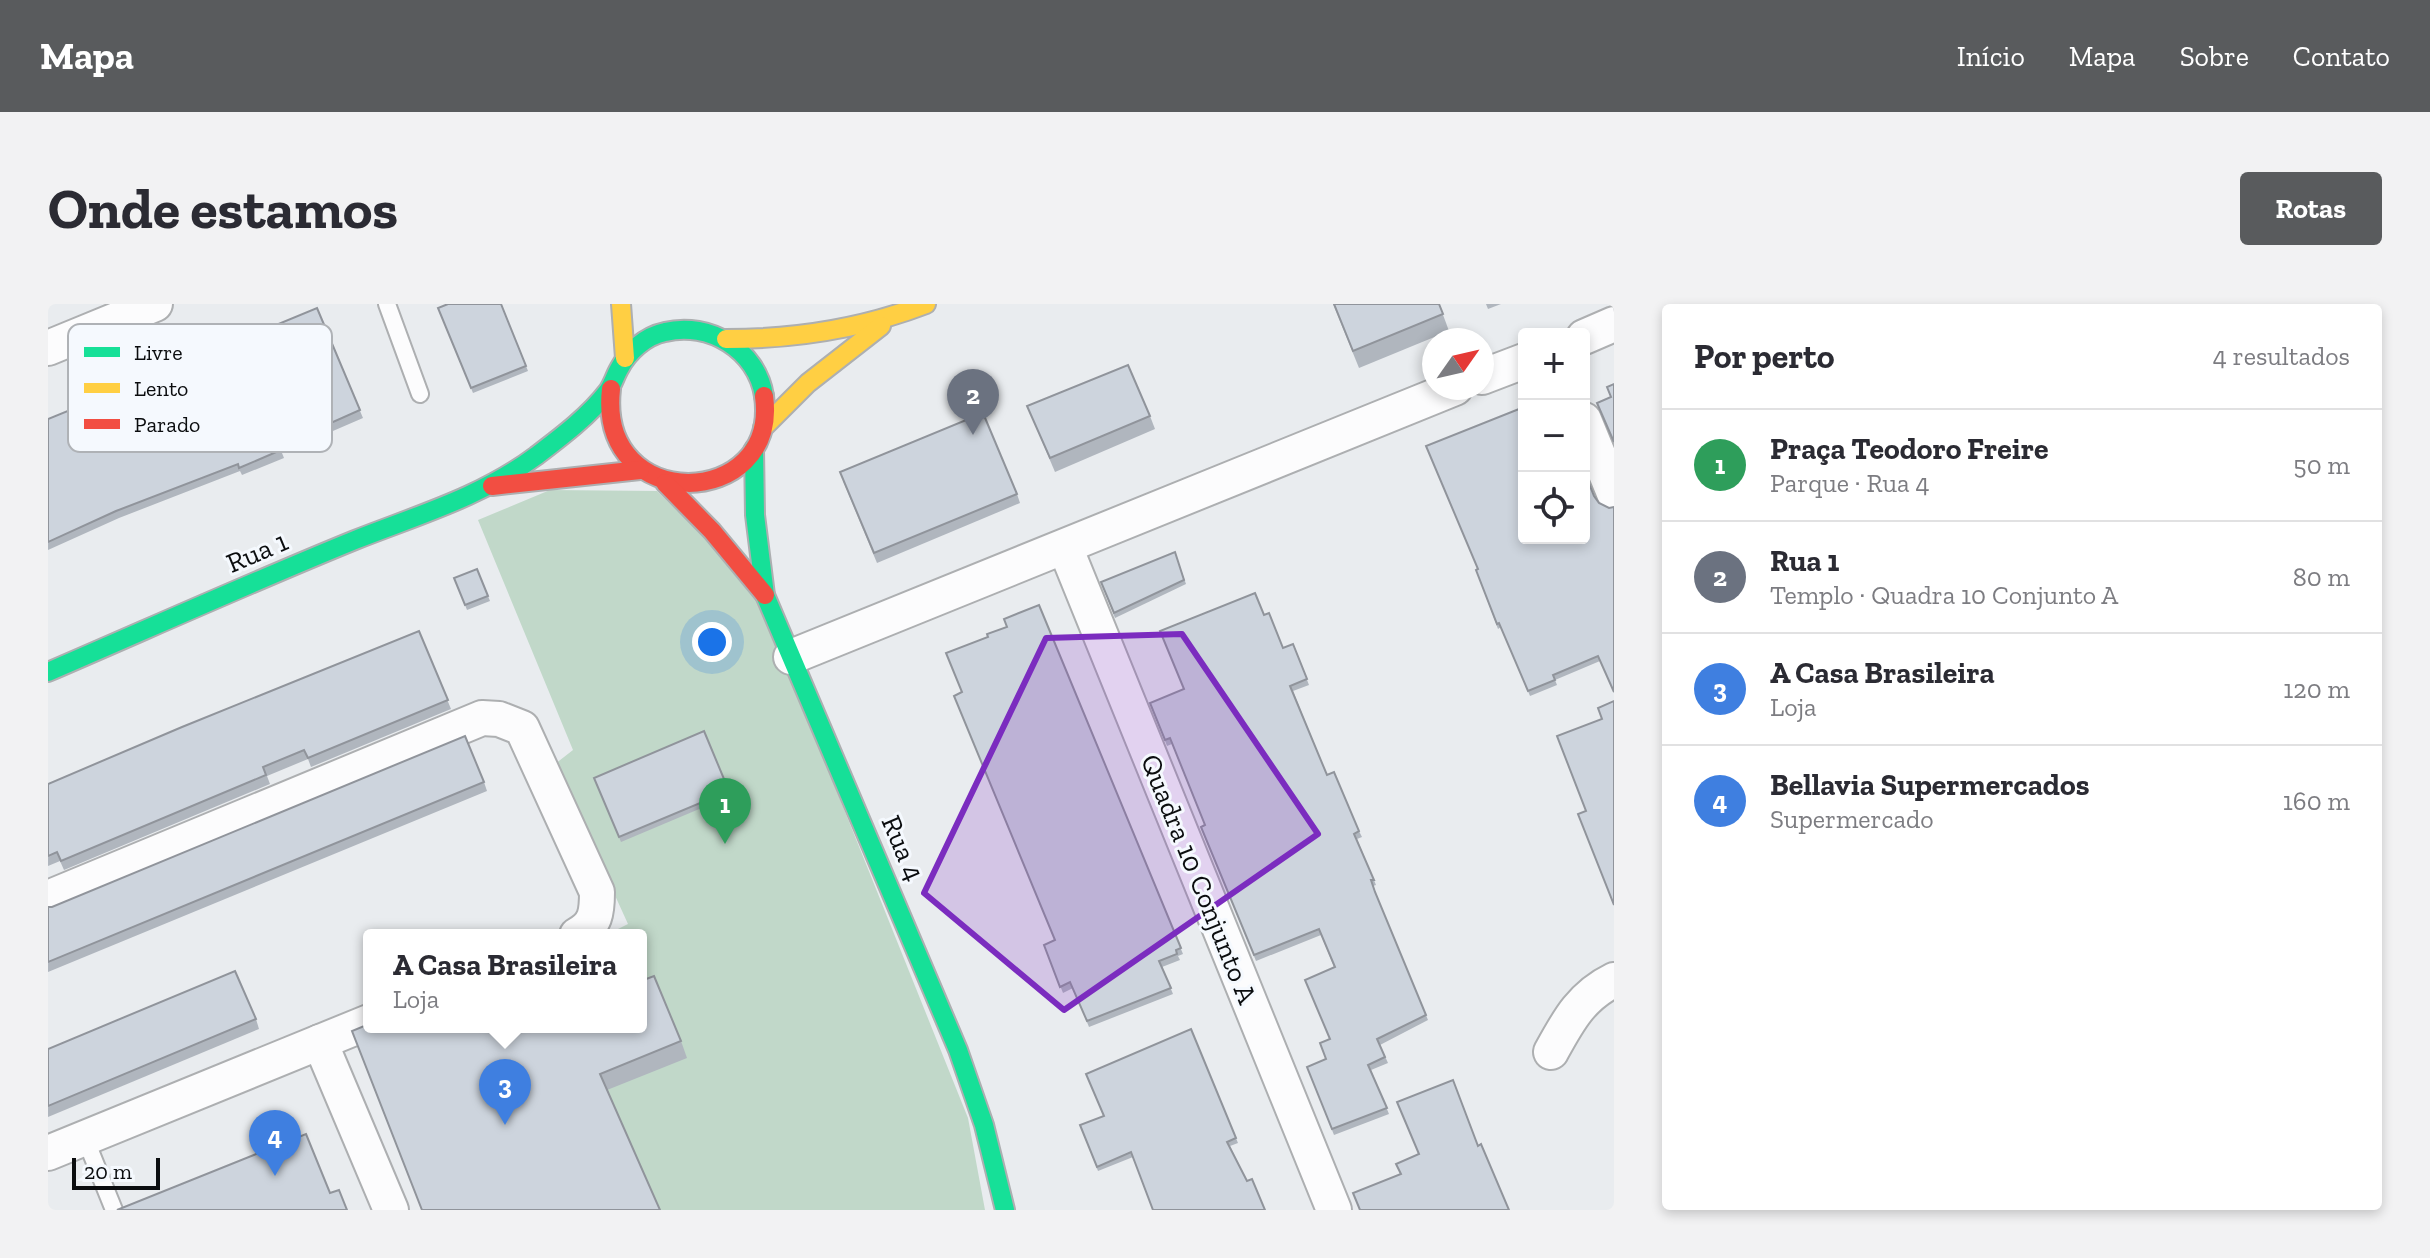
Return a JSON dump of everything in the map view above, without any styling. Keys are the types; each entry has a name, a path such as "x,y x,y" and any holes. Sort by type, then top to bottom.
{"street":[{"path":"106,324 155,304"},
{"path":"621,304 625,358"},
{"path":"763,428 844,352 889,320 926,304"},
{"path":"665,483 690,486 715,481 737,469 754,449 763,428 766,402 760,377 746,356 693,313"},
{"path":"765,595 712,531 665,483 640,470 624,454 613,434 609,412 611,389 625,358 642,342 663,332 686,328 718,336 766,340 889,320"},
{"path":"1590,334 1614,324"},
{"path":"48,348 68,340"},
{"path":"1494,372 1518,363"},
{"path":"490,486 536,454 611,389"},
{"path":"791,657 1426,400"},
{"path":"1590,435 1614,493"},
{"path":"754,449 755,515 765,595"},
{"path":"490,486 640,470"},
{"name":"Rua 1","path":"48,672 490,486"},
{"name":"Quadra 10 Conjunto A","path":"1065,547 1334,1210"},
{"name":"Rua 4","path":"765,595 958,1050 984,1125"},
{"path":"48,898 482,718 499,719 522,728 597,892 597,915 588,929"},
{"path":"1551,1052 1573,1012 1602,986 1614,980"},
{"path":"48,1153 363,1024"},
{"path":"320,1042 391,1210"},
{"path":"984,1125 1019,1186"},
{"path":"984,1125 1005,1210"}],"lane":[{"path":"387,304 420,394"},
{"path":"85,1138 114,1210"}],"highlighted area":[{"path":"1182,634 1318,834 1064,1010 924,893 1046,638"}],"green space":[{"path":"550,490 657,491 754,585 968,1118 985,1210 422,1210 355,1040 372,1033 647,1033 647,929 618,929 628,924 555,764 573,750 478,520"}],"building":[{"path":"448,304 501,304 526,366 471,388 438,308"},
{"path":"1334,304 1439,304 1443,314 1353,351"},
{"path":"317,308 324,324 278,324"},
{"path":"332,344 360,410 332,422"},
{"path":"1128,365 1150,416 1050,458 1027,406"},
{"path":"1614,384 1614,442 1597,403 1611,397 1607,387"},
{"path":"1518,409 1518,544 1590,544 1590,486 1599,503 1614,507 1614,692 1598,656 1553,675 1555,680 1528,691 1497,624 1478,569 1426,446"},
{"path":"68,411 68,452 276,452 116,511 48,542 48,419"},
{"path":"983,413 1017,494 874,553 840,472"},
{"path":"1175,552 1184,580 1114,613 1101,582"},
{"path":"477,569 488,596 465,605 454,578"},
{"path":"1255,593 1264,615 1269,613 1283,648 1293,644 1307,679 1290,686 1327,775 1334,772 1359,831 1354,834 1374,880 1371,880 1375,892 1426,1015 1377,1039 1385,1057 1368,1065 1387,1108 1332,1129 1307,1067 1326,1059 1320,1043 1330,1039 1305,980 1335,967 1319,929 1254,955 1201,827 1205,825 1170,738 1165,740 1150,703 1184,689 1160,631"},
{"path":"1039,605 1181,948 1176,950 1177,954 1159,961 1171,988 1087,1021 1070,982 1060,987 1044,945 1055,940 954,696 962,692 946,653 988,637 987,634 1007,627 1004,619"},
{"path":"419,631 448,700 308,758 304,750 263,767 266,775 61,861 57,852 48,856 48,784"},
{"path":"1614,701 1614,905 1578,814 1586,811 1557,736 1602,719 1598,708"},
{"path":"704,731 729,791 619,837 594,778"},
{"path":"465,736 484,782 48,962 48,907"},
{"path":"235,971 256,1019 48,1106 48,1049"},
{"path":"654,976 681,1041 600,1074 660,1210 422,1210 352,1031 363,1026 363,1033 647,1033 647,979"},
{"path":"1191,1029 1236,1138 1227,1142 1247,1181 1252,1179 1265,1210 1153,1210 1131,1152 1097,1167 1080,1125 1104,1116 1086,1074"},
{"path":"1453,1080 1478,1146 1481,1144 1509,1210 1360,1210 1353,1193 1401,1174 1396,1164 1419,1154 1397,1102"},
{"path":"306,1134 330,1193 339,1190 347,1210 117,1210"}],"traffic: fast":[{"path":"48,672 493,483 536,456 583,418 608,391 632,351 658,334 698,331 728,343 752,365 764,396"},
{"path":"754,449 755,515 765,595 958,1050 984,1125 1005,1210"}],"traffic: slow":[{"path":"621,304 625,358"},
{"path":"726,339 828,331 877,320 926,304"},
{"path":"763,428 808,383 881,326"}],"traffic: jam":[{"path":"611,389 614,430 631,460 657,477 688,483 719,477 745,461 761,434 764,396"},
{"path":"492,486 640,470"},
{"path":"665,483 712,531 765,595"}],"place":[{"name":"Rua 1","path":"973,435"},
{"name":"Praça Teodoro Freire","path":"725,844"},
{"name":"A Casa Brasileira","path":"505,1125"},
{"name":"Bellavia Supermercados","path":"275,1176"}]}
